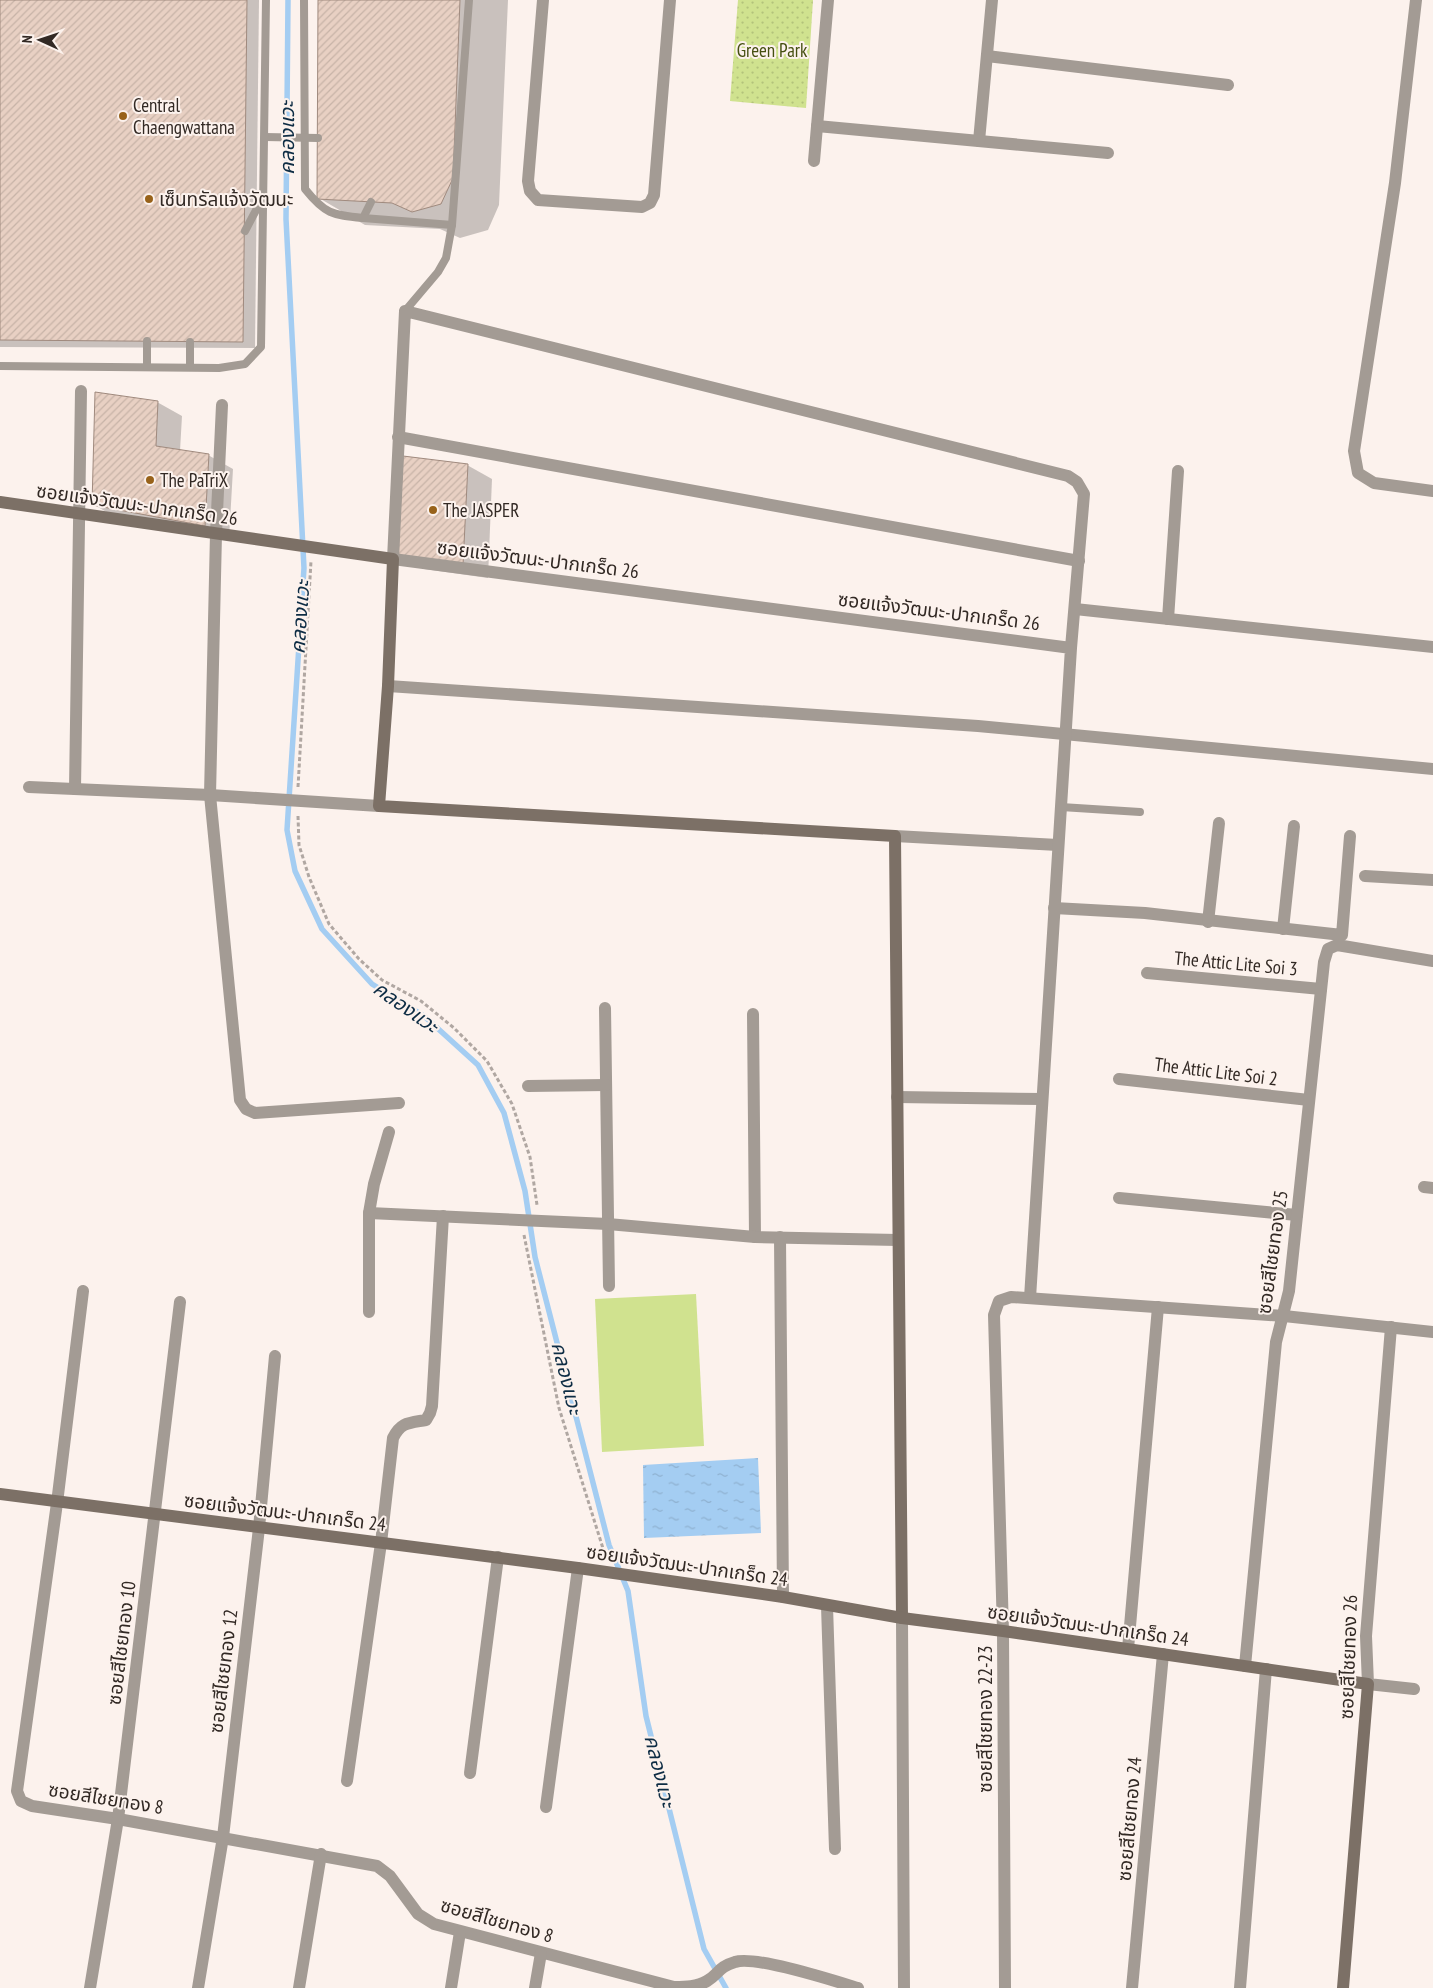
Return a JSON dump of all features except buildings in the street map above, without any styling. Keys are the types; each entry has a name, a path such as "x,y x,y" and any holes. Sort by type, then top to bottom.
{"street":[{"path":"544,0 528,181 530,191 538,200 642,208 650,203 654,195 670,0"},
{"path":"814,161 828,0"},
{"path":"979,141 992,0"},
{"path":"1416,0 1395,183 1354,451 1358,473 1374,483 1433,491"},
{"path":"987,56 1228,85"},
{"path":"817,126 1108,153"},
{"path":"379,806 388,686 405,311 1068,476 1077,482 1084,494 1065,735 1030,1298 1284,1316 1433,1332"},
{"path":"75,789 81,391"},
{"path":"222,405 216,534 210,795 240,1100 246,1109 255,1113 399,1103"},
{"path":"398,437 1079,561"},
{"path":"1168,619 1178,471"},
{"name":"ซอยแจ้งวัฒนะ-ปากเกร็ด 26","path":"0,502 312,548 1071,648"},
{"path":"1075,610 1433,646"},
{"path":"388,686 978,726 1433,770"},
{"path":"29,787 210,795 1058,845"},
{"path":"1208,922 1219,823"},
{"path":"1283,929 1294,826"},
{"path":"896,836 904,1988"},
{"path":"1054,908 1145,913 1208,922 1342,935 1350,836"},
{"path":"1365,876 1433,880"},
{"name":"ซอยสีไชยทอง 25","path":"1246,1666 1276,1342 1289,1291 1324,962 1328,950 1337,945 1433,961"},
{"name":"The Attic Lite Soi 3","path":"1147,973 1321,989"},
{"path":"604,1008 609,1286"},
{"path":"753,1014 755,1237"},
{"name":"The Attic Lite Soi 2","path":"1119,1079 1309,1100"},
{"path":"528,1086 606,1085"},
{"path":"897,1097 1042,1099"},
{"path":"369,1312 369,1213 374,1184 389,1132"},
{"path":"1118,1198 1298,1215"},
{"path":"369,1213 608,1224 755,1237 898,1240"},
{"path":"348,1781 382,1543 393,1438 398,1427 426,1420 432,1406 443,1216"},
{"path":"780,1237 783,1597"},
{"path":"57,1502 83,1291"},
{"name":"ซอยสีไชยทอง 22-23","path":"1005,1988 1003,1631 994,1315 999,1301 1011,1297 1030,1298"},
{"name":"ซอยสีไชยทอง 10","path":"90,1988 118,1818 180,1302"},
{"path":"1128,1649 1158,1307"},
{"name":"ซอยสีไชยทอง 26","path":"1343,1988 1368,1684 1366,1636 1391,1327"},
{"name":"ซอยสีไชยทอง 12","path":"198,1988 223,1837 259,1528 275,1356"},
{"name":"ซอยแจ้งวัฒนะ-ปากเกร็ด 24","path":"0,1494 578,1568 783,1597 902,1618 1368,1684"},
{"name":"ซอยสีไชยทอง 8","path":"57,1502 16,1791 21,1801 32,1806 118,1818 321,1854 377,1866 390,1876 418,1914 434,1924 674,1987 693,1987 710,1978 721,1967 738,1961 754,1962 814,1974 858,1988"},
{"path":"470,1773 498,1557"},
{"path":"546,1807 578,1568"},
{"path":"827,1606 836,1849"},
{"name":"ซอยสีไชยทอง 24","path":"1132,1988 1163,1654"},
{"path":"1240,1988 1266,1669"},
{"path":"1368,1684 1414,1689"},
{"path":"299,1988 321,1854"},
{"path":"452,1988 460,1932"},
{"path":"535,1988 541,1952"}],"lane":[{"path":"0,366 219,368 245,364 260,347 266,0"},
{"path":"304,0 300,139 305,189 318,206 338,215 452,226"},
{"path":"405,311 438,272 446,258 452,226 469,0"},
{"path":"265,137 318,138"},
{"path":"244,231 263,197"},
{"path":"363,218 372,202"},
{"path":"146,367 147,341"},
{"path":"190,342 190,367"},
{"path":"1061,807 1140,812"}],"path":[{"path":"312,548 297,801 299,845 309,877 329,924 358,959 382,980 421,1001 454,1028 487,1061 512,1104 530,1157 539,1221"},
{"path":"521,1220 559,1408 611,1573"}],"green space":[{"name":"Green Park","path":"738,0 813,0 806,108 730,101"},
{"path":"696,1294 704,1446 602,1452 595,1299"}],"water":[{"path":"758,1458 761,1533 644,1538 643,1465"}],"waterway":[{"name":"คลองแวะ","path":"288,0 286,219 304,568 287,830 295,871 322,929 372,984 424,1016 478,1065 504,1113 525,1191 535,1257 609,1545 628,1591 646,1716 704,1949 726,1988"}],"place":[{"name":"Central Chaengwattana","path":"123,116"},
{"name":"เซ็นทรัลแจ้งวัฒนะ","path":"149,199"},
{"name":"The PaTriX","path":"150,480"},
{"name":"The JASPER","path":"433,510"}]}
